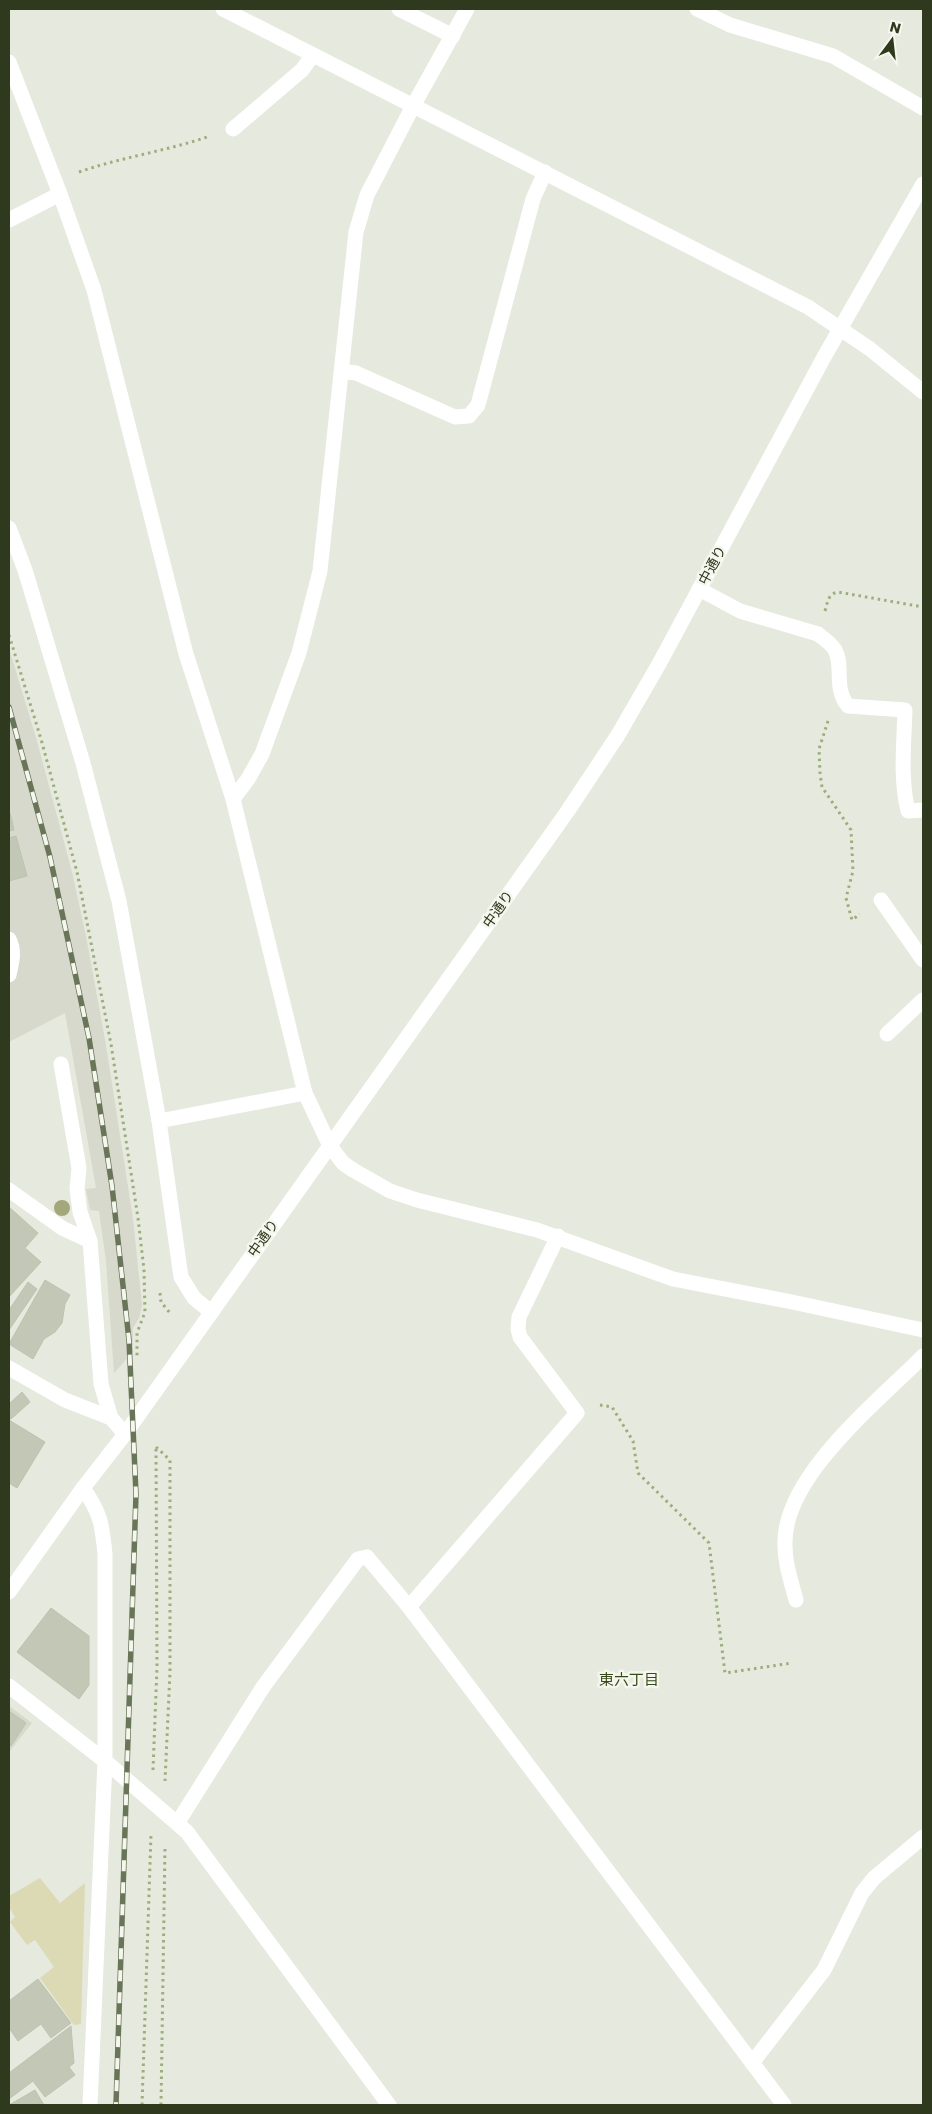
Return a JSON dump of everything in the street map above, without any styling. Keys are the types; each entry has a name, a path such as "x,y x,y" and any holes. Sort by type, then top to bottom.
{"street":[{"path":"223,9 808,307 840,328 923,392"},
{"path":"399,9 453,36"},
{"path":"233,799 248,779 262,754 298,654 320,571 353,250 360,213 367,195 413,106 467,9"},
{"path":"697,9 730,25 833,56 923,108"},
{"path":"233,129 302,70 313,55"},
{"path":"9,62 94,290 186,654 233,799 304,1093 330,1146 343,1163 390,1191 417,1200 558,1236 673,1279 923,1330"},
{"path":"342,371 356,373 456,417 469,416 478,405 533,199 545,172"},
{"name":"中通り","path":"9,1592 83,1488 125,1434 330,1146 572,804 618,735 659,664 840,328 923,184"},
{"path":"9,220 57,187"},
{"path":"9,528 25,570 83,763 119,901 159,1122 181,1277 194,1298 211,1312"},
{"path":"699,589 740,611 818,634 828,641 836,651 842,698 848,706 906,710 904,752 905,799 908,811 923,810"},
{"path":"881,900 923,960"},
{"path":"9,939 12,945 13,960 9,975"},
{"path":"887,1034 922,1006"},
{"path":"61,1064 79,1168 77,1189 80,1212 90,1241 102,1384 111,1418 125,1434"},
{"path":"159,1122 304,1093"},
{"path":"9,1190 62,1228 90,1241"},
{"path":"409,1607 577,1413 520,1337 518,1329 519,1317 558,1236"},
{"path":"796,1600 786,1560 785,1541 786,1527 798,1494 847,1429 923,1356"},
{"path":"9,1368 65,1400 111,1418"},
{"path":"83,1488 93,1502 102,1521 105,1554 105,1761 90,2105"},
{"path":"178,1822 263,1687 358,1559 367,1558 409,1607 784,2105"},
{"path":"9,1686 105,1761 178,1822 390,2105"},
{"path":"752,2063 824,1970 862,1893 874,1878 923,1837"}],"path":[{"path":"57,187 101,164 184,145 233,129"},
{"path":"818,634 829,597 832,593 838,592 923,607"},
{"path":"9,635 41,739 77,872 108,1027 138,1218 144,1270 146,1312 137,1333 137,1358"},
{"path":"842,698 832,707 819,750 822,787 851,830 853,871 846,898 852,920 881,900"},
{"path":"159,1284 161,1302 170,1313"},
{"path":"568,1401 612,1407 633,1442 638,1473 709,1544 725,1673 792,1663"},
{"path":"153,1780 157,1667 156,1447 170,1460 170,1672 165,1787"},
{"path":"142,2105 151,1832"},
{"path":"161,2105 165,1844"}],"shaded area":[{"path":"9,648 37,741 72,872 86,936 106,1045 133,1219 142,1305 139,1318 133,1328 133,1352 114,1373 106,1261 99,1211 90,1210 86,1189 96,1188 65,1013 9,1042"},
{"path":"9,1706 32,1723 9,1752"},
{"path":"40,1878 60,1903 85,1883 81,2024 74,2025 40,1978 54,1967 35,1940 27,1945 10,1922 15,1917 9,1907 9,1896"}],"building":[{"path":"9,814 14,830 9,831"},
{"path":"16,836 27,876 9,881 9,838"},
{"path":"9,1207 38,1233 25,1248 41,1262 9,1297"},
{"path":"45,1280 70,1295 65,1304 62,1323 55,1332 44,1339 33,1359 9,1344"},
{"path":"28,1282 37,1289 9,1330 9,1310"},
{"path":"22,1392 30,1402 11,1419 9,1417 9,1404"},
{"path":"9,1420 45,1442 17,1488 9,1483"},
{"path":"51,1608 89,1636 89,1685 79,1699 17,1652"},
{"path":"9,1711 26,1723 11,1746 9,1744"},
{"path":"38,1979 71,2023 51,2038 41,2024 18,2041 9,2028 9,2001"},
{"path":"71,2026 74,2063 69,2067 75,2075 45,2097 33,2081 9,2099 9,2073"},
{"path":"35,2090 44,2105 9,2105"}],"railway":[{"path":"9,707 50,857 89,1038 112,1186 129,1340 136,1494 116,2105"}],"district":[{"name":"東六丁目","path":"629,1679"}]}
